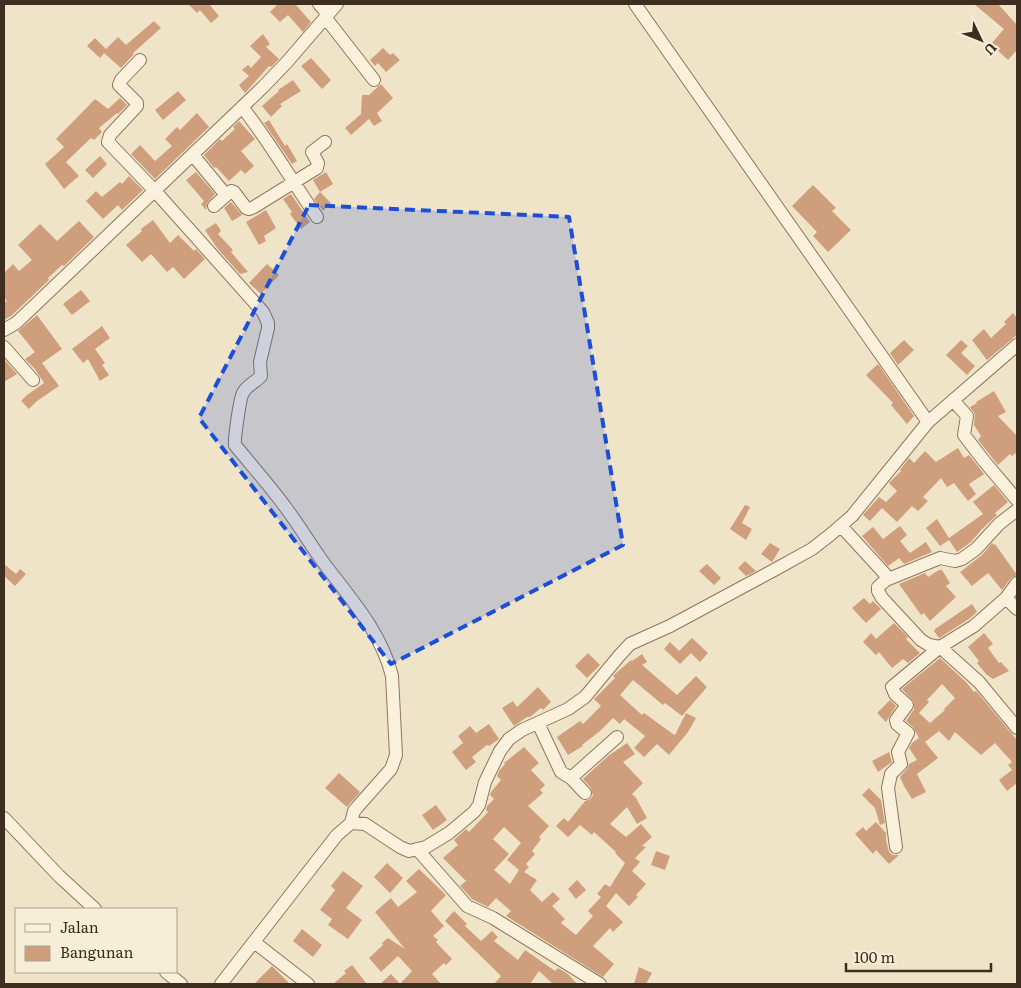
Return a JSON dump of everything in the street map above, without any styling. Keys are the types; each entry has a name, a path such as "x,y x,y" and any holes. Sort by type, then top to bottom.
{"street":[{"path":"318,4 374,80"},
{"path":"4,330 33,308 193,156 287,62 337,4"},
{"path":"635,4 928,422"},
{"path":"140,60 121,80 119,85 137,103 137,106 110,135 108,142 155,191 256,304 266,318 268,328 260,362 260,376 256,383 248,387 241,396 234,437 235,445 287,509 376,634 389,663 392,676 396,755 391,769 354,811 351,823 337,835 221,984"},
{"path":"242,107 267,140 293,184 317,217"},
{"path":"214,206 226,194 233,191 245,207 249,209 293,184 317,168 318,164 312,152 325,142"},
{"path":"193,156 226,194"},
{"path":"351,823 365,824 400,848 409,850 418,850 426,847 449,833 474,812 479,805 485,782 500,751 509,739 522,730 568,709 585,697 630,644 670,626 812,549 841,526 869,495 928,422 1017,345"},
{"path":"4,347 33,380"},
{"path":"953,400 967,416 964,435 1017,500"},
{"path":"1017,510 999,524 976,549 962,559 955,561 940,558 886,580 878,587 882,598 921,640 929,645 940,648 978,682 1017,728"},
{"path":"841,526 882,571 886,580"},
{"path":"896,847 888,788 892,774 901,764 898,752 908,733 896,720 907,705 895,694 892,687 940,648 974,626 1006,598 1017,583"},
{"path":"1006,598 1017,609"},
{"path":"538,723 561,772 571,778 585,794"},
{"path":"571,778 617,737"},
{"path":"4,818 59,876 94,908"},
{"path":"418,850 466,906 493,918 600,984"},
{"path":"254,942 308,984"},
{"path":"167,973 181,984"}],"highlighted area":[{"path":"309,205 569,217 623,545 391,664 199,418"}],"building":[{"path":"188,4 209,4 219,16 211,23 200,10 197,13"},
{"path":"278,4 295,4 311,22 303,32 288,15 280,22 270,12"},
{"path":"974,4 998,4 1017,25 1017,50 1008,60 991,44 1004,29"},
{"path":"154,21 161,28 133,53 121,68 104,53 100,58 87,46 95,38 106,49 118,37 126,45"},
{"path":"263,34 270,44 266,47 279,59 271,67 269,66 245,93 239,85 249,76 242,70 248,65 251,68 261,57 250,46"},
{"path":"383,48 390,55 393,53 400,60 386,72 378,63 375,66 370,60"},
{"path":"311,58 331,80 322,89 301,66"},
{"path":"293,80 301,91 280,104 282,106 271,117 262,106 278,90"},
{"path":"381,84 393,98 377,113 382,121 374,126 369,119 351,135 345,128 361,114 362,95 369,95"},
{"path":"178,91 186,100 163,120 155,110"},
{"path":"120,98 127,105 99,128 102,132 94,140 91,138 66,162 79,176 64,189 45,164 64,147 56,139 95,99 108,109"},
{"path":"197,113 209,127 155,179 131,154 140,145 155,161 172,146 165,139 177,127 180,130"},
{"path":"269,120 297,161 292,164 264,123"},
{"path":"239,121 255,139 241,151 254,166 245,174 241,170 229,181 216,167 214,168 204,155 220,139 222,141 235,129 233,127"},
{"path":"100,156 107,164 93,178 85,170"},
{"path":"196,172 215,194 207,203 206,210 201,204 204,201 186,180"},
{"path":"326,172 333,184 320,192 313,180"},
{"path":"129,176 143,190 122,210 118,205 103,219 86,201 96,191 102,197 120,182 122,184"},
{"path":"813,185 836,208 832,211 851,230 828,252 813,236 817,232 792,206"},
{"path":"320,192 331,203 323,211 314,199"},
{"path":"291,194 310,222 301,229 290,214 292,212 283,199"},
{"path":"231,202 242,215 232,221 224,208"},
{"path":"266,210 276,228 264,236 266,241 259,245 246,222"},
{"path":"153,220 170,243 178,235 205,259 184,279 173,267 167,272 151,254 142,262 126,245 142,231 141,229"},
{"path":"79,221 94,237 64,266 62,265 48,278 49,280 11,316 4,320 4,303 7,301 4,297 4,273 13,264 19,271 32,260 18,245 40,224 57,241"},
{"path":"216,223 221,231 218,234 233,250 231,252 248,272 240,274 217,248 205,230"},
{"path":"267,264 279,275 261,294 249,283"},
{"path":"81,290 90,301 72,315 63,304"},
{"path":"1013,313 1017,318 1017,335 987,360 972,340 984,329 991,338 1006,324 1004,322"},
{"path":"37,315 62,349 42,363 59,386 29,409 21,401 44,383 35,369 25,359 35,352 18,331"},
{"path":"102,326 110,338 95,349 105,363 102,365 109,375 100,381 88,359 83,363 72,349"},
{"path":"904,340 914,350 898,365 890,353"},
{"path":"961,340 968,346 961,353 975,366 967,375 946,355"},
{"path":"4,359 17,374 4,382"},
{"path":"878,364 914,416 907,424 891,405 893,403 866,375"},
{"path":"994,391 1006,412 998,416 1017,436 1017,452 1012,456 1010,454 998,465 978,440 981,436 974,425 975,414 970,407"},
{"path":"958,448 964,458 969,455 984,474 969,484 976,494 968,501 954,483 947,487 941,478 923,497 928,501 918,511 912,506 897,522 882,508 870,521 863,515 879,497 886,502 897,491 889,483 901,471 909,458 914,463 925,451 936,462"},
{"path":"994,485 1008,502 995,513 997,515 971,542 957,552 949,540 940,546 926,528 937,519 949,538 983,514 973,502"},
{"path":"745,505 750,507 742,523 752,529 746,540 730,529"},
{"path":"900,526 907,535 900,541 910,553 926,542 932,552 904,564 899,558 888,566 862,536 873,527 883,539"},
{"path":"770,543 780,549 772,562 761,554"},
{"path":"992,543 995,544 1017,575 1011,578 1002,590 988,573 972,586 960,572 982,555"},
{"path":"745,561 756,571 746,576 738,568"},
{"path":"4,564 16,574 20,569 26,574 15,586 4,576"},
{"path":"707,564 721,578 714,585 699,571"},
{"path":"942,570 950,583 946,586 956,597 930,621 924,613 921,615 899,584 925,573 928,577"},
{"path":"864,598 870,604 873,601 881,609 866,623 852,608"},
{"path":"972,604 977,612 939,638 934,631 935,629"},
{"path":"894,623 920,653 908,663 903,659 892,668 879,652 876,655 863,642 871,633 876,639"},
{"path":"984,633 993,644 988,648 999,663 1001,662 1009,671 993,679 977,663 979,661 968,647"},
{"path":"692,638 708,653 700,662 691,653 680,664 664,649 670,642 679,651"},
{"path":"588,653 600,665 587,678 575,666"},
{"path":"642,654 647,662 642,665 677,695 696,676 707,687 682,716 665,703 663,705 633,680 620,695 642,715 644,713 675,735 686,713 696,718 688,732 669,755 657,744 644,757 634,748 645,736 624,719 620,724 613,718 583,746 568,755 557,737 580,721 583,724 601,706 594,699 615,678 613,676 631,660"},
{"path":"940,658 974,692 976,691 1017,740 1017,783 1007,791 999,780 1012,770 1008,765 1012,762 995,743 981,755 955,732 949,741 939,731 925,742 938,758 917,774 926,792 912,799 900,777 909,764 917,760 909,748 919,738 913,727 906,721 914,709 914,702 902,689","holes":["942,684 955,698 930,723 919,713 929,702 927,700"]},
{"path":"538,687 551,702 543,710 541,708 514,726 502,708 513,701 517,707"},
{"path":"890,700 896,706 886,722 877,713"},
{"path":"489,724 499,739 489,746 487,745 472,757 476,762 466,770 452,752 463,743 458,736 470,726 476,733"},
{"path":"627,743 635,754 623,762 643,783 632,794 647,818 637,824 627,807 610,824 626,837 641,824 652,837 642,846 646,847 635,858 640,862 632,871 646,884 636,895 638,897 629,906 616,893 606,906 623,922 613,932 610,928 593,946 614,964 603,977 506,916 511,911 496,898 488,907 472,899 460,886 466,881 443,858 458,845 454,840 466,829 469,832 488,812 486,810 487,806 494,799 490,795 491,792 501,780 497,776 499,771 504,763 524,747 539,763 531,770 545,785 540,790 543,793 528,806 549,826 539,837 541,839 532,851 535,854 526,864 529,867 524,872 537,880 530,890 542,902 553,892 560,899 552,906 565,919 561,923 576,935 593,916 588,911 601,897 597,894 605,884 610,887 625,863 594,832 592,835 580,825 568,837 556,826 564,818 568,822 585,801 593,796 591,788 583,779 608,756","holes":["504,827 521,843 507,860 519,870 510,884 494,870 509,854 493,839"]},
{"path":"889,752 892,762 878,772 872,761"},
{"path":"339,773 360,792 347,807 325,788"},
{"path":"869,788 881,800 885,823 880,825 875,808 862,795"},
{"path":"436,805 447,820 433,830 422,815"},
{"path":"876,822 886,833 889,852 893,855 899,855 889,864 876,850 873,854 855,834 863,827 866,831"},
{"path":"656,851 670,856 665,870 651,865"},
{"path":"387,863 403,878 390,893 374,877"},
{"path":"419,869 446,895 431,911 444,926 433,936 438,940 436,942 452,959 446,965 444,963 432,974 441,984 400,984 412,971 398,956 381,972 369,958 388,938 405,949 375,912 391,898 398,907 417,892 406,881"},
{"path":"343,871 363,886 346,908 362,920 348,939 328,925 332,919 320,910 335,890 331,886"},
{"path":"577,880 586,890 576,899 568,889"},
{"path":"454,911 467,924 465,926 481,941 492,931 498,937 494,941 518,960 525,950 555,971 558,968 568,974 577,984 553,984 539,971 530,984 494,984 501,976 445,921"},
{"path":"302,929 322,945 313,957 293,941"},
{"path":"352,965 367,984 333,984 346,973 344,971"},
{"path":"272,966 290,984 254,984"},
{"path":"639,967 652,973 646,984 634,984"},
{"path":"391,974 400,984 380,984"}]}
